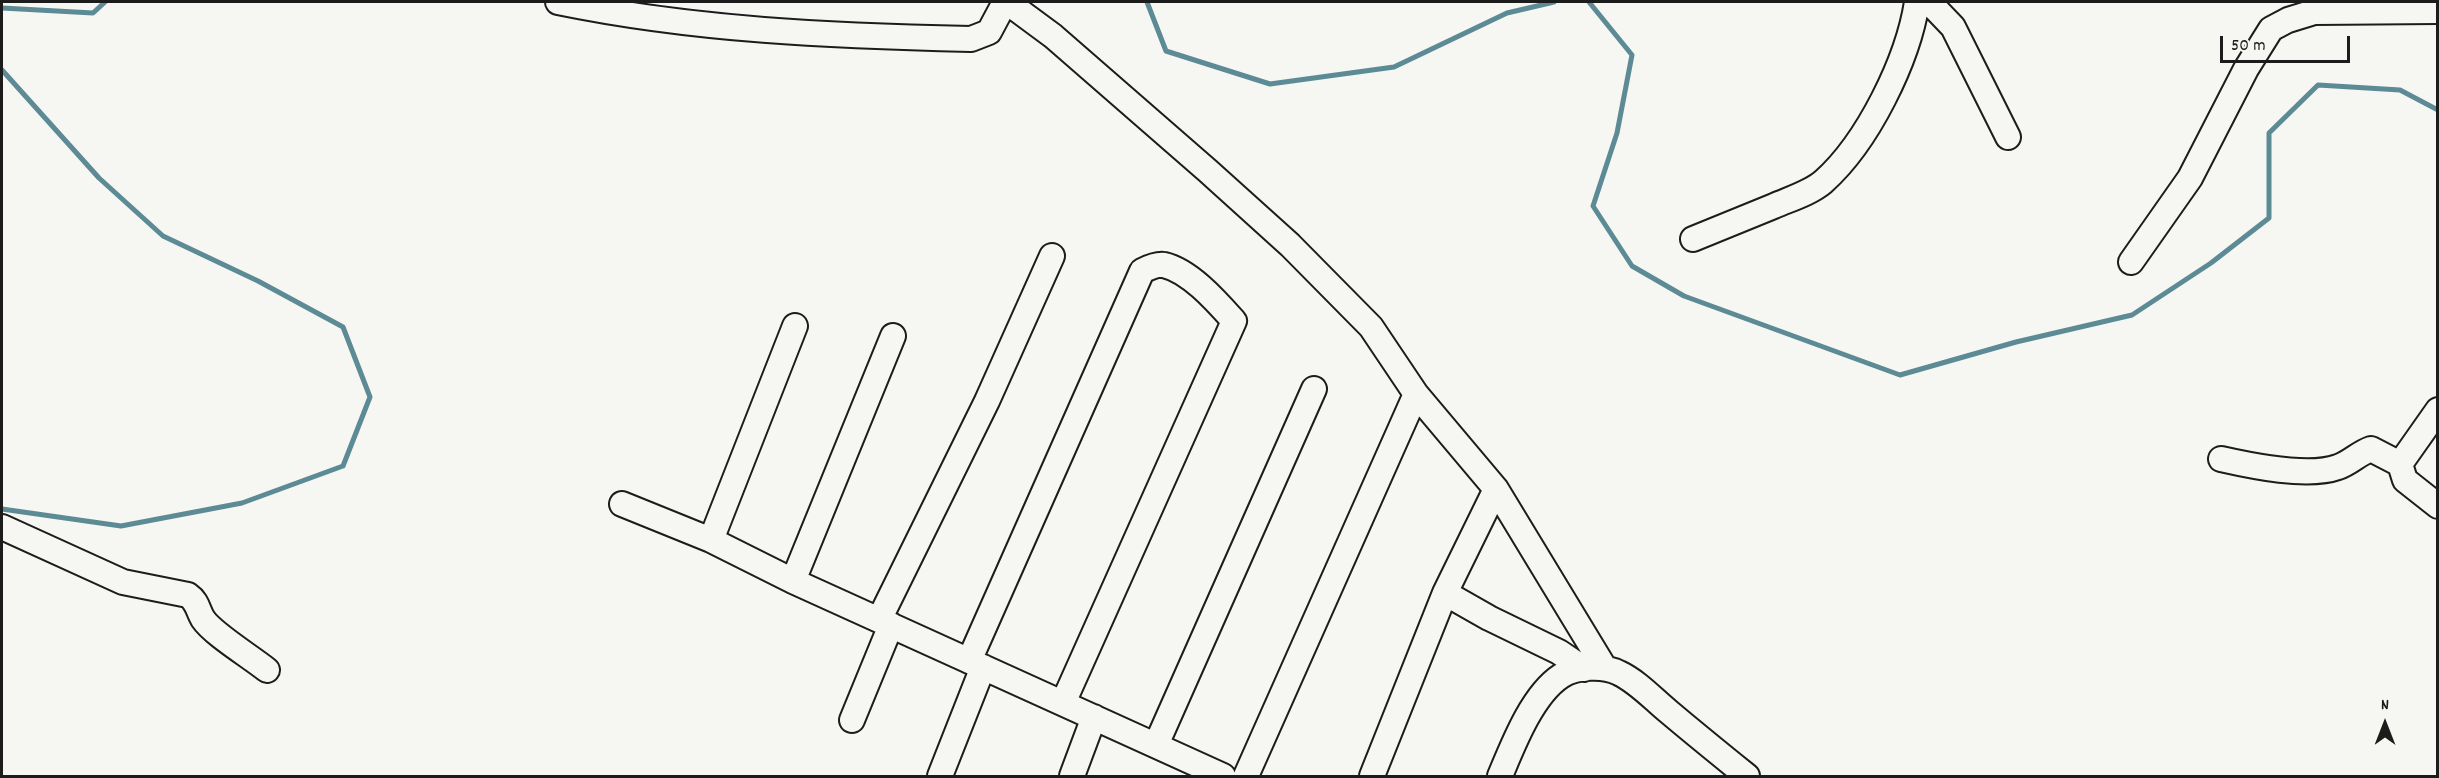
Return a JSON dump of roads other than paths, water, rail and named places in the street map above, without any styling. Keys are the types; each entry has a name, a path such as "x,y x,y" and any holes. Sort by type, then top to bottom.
{"street":[{"path":"558,2 737,28 832,36 971,39 989,32 1006,2 1053,36 1290,245 1371,327 1416,394 1496,489 1594,668"},
{"path":"1693,239 1798,196 1822,183 1845,157 1884,98 1907,44 1917,2"},
{"path":"1929,2 1953,27 2008,137"},
{"path":"2131,262 2190,178 2246,69 2271,28 2314,12 2438,10"},
{"path":"852,720 885,622 1052,256"},
{"path":"940,777 976,664 1142,271 1163,265 1178,271 1208,293 1234,321 1063,703"},
{"path":"711,540 795,326"},
{"path":"793,581 893,336"},
{"path":"1156,745 1314,389"},
{"path":"1246,777 1416,394"},
{"path":"2400,464 2438,410"},
{"path":"2222,459 2265,468 2323,471 2339,467 2372,449 2400,464 2405,480 2438,506"},
{"path":"1372,777 1445,593 1496,489"},
{"path":"622,504 711,540 793,581 1156,745 1184,769 1223,777"},
{"path":"2,527 123,582 189,595 196,600 203,619 267,670"},
{"path":"1445,593 1489,618 1594,668 1619,672 1747,777"},
{"path":"1500,777 1525,722 1546,691 1562,675 1594,668"},
{"path":"1072,777 1094,717"}],"waterway":[{"path":"2,8 93,13 105,2"},
{"path":"1147,2 1166,51 1270,84 1394,67 1507,13 1554,2"},
{"path":"1589,2 1632,55 1617,133 1593,206 1632,266 1684,296 1900,375 2016,342 2132,315 2211,263 2269,218 2269,133 2318,85 2400,90 2438,110"},
{"path":"2,70 99,178 163,236 258,281 343,327 370,397 343,466 242,503 121,526 2,509"}]}
